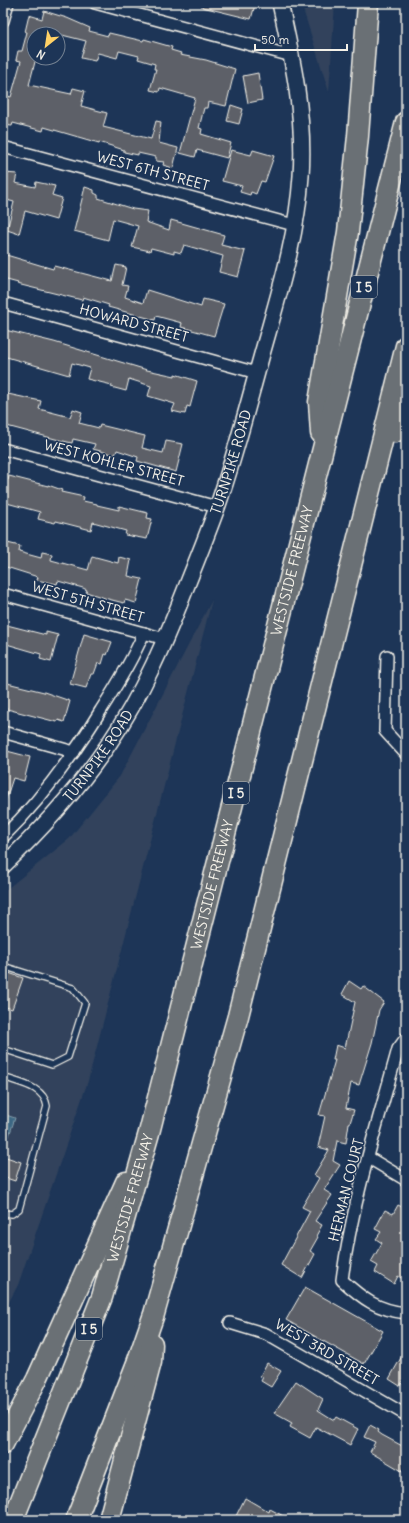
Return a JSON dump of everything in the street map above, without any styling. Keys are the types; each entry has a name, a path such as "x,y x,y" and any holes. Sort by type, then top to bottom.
{"highway":[{"path":"322,453 319,402 348,232 358,136 368,3"},
{"name":"WESTSIDE FREEWAY","path":"14,1520 102,1297 149,1133 406,122"},
{"path":"76,1520 154,1314 238,1016 406,346"},
{"path":"378,459 398,428 406,404"},
{"path":"3,1444 38,1379 78,1292 115,1203 149,1133"},
{"path":"109,1520 152,1362 154,1314"}],"street":[{"path":"3,21 8,3"},
{"path":"95,3 292,56"},
{"name":"TURNPIKE ROAD","path":"3,866 54,814 80,783 106,748 134,702 165,639 217,507 234,454 289,255 299,196 302,147 300,107 292,56 280,3"},
{"name":"WEST 6TH STREET","path":"3,147 294,225"},
{"name":"HOWARD STREET","path":"3,303 257,373"},
{"name":"WEST KOHLER STREET","path":"3,449 217,507"},
{"name":"WEST 5TH STREET","path":"3,594 165,639"},
{"path":"3,837 41,797 74,752 131,661 144,633"},
{"path":"387,656 385,731 406,754"},
{"path":"3,732 74,752"},
{"name":"HERMAN COURT","path":"406,1038 398,1050 369,1158 347,1243 342,1280 365,1300 388,1311 406,1313"},
{"path":"369,1158 406,1180"},
{"name":"WEST 3RD STREET","path":"230,1323 266,1334 406,1415"}],"lane":[{"path":"3,966 73,988 85,1003 68,1056 52,1065 3,1049"},
{"path":"3,1077 36,1089 46,1098 47,1106 19,1209 12,1214 3,1213"}],"shaded area":[{"path":"301,3 335,3 329,92"},
{"path":"212,600 88,1081 18,1285 3,1313 3,892 69,839 120,776"},
{"path":"3,1114 15,1118 8,1139 3,1137"}],"building":[{"path":"202,3 247,3 255,5 251,19 202,7"},
{"path":"44,11 67,18 90,28 89,31 108,36 109,33 143,41 144,39 172,47 171,50 181,53 180,55 206,60 235,69 226,106 208,102 207,108 204,108 199,128 202,129 201,134 231,143 227,158 197,150 195,157 180,153 195,98 160,88 159,92 150,90 156,69 154,69 155,64 138,59 139,56 119,51 117,58 98,53 95,61 81,58 86,41 66,36 66,26 26,26 29,15 42,19"},
{"path":"26,36 26,66 34,66 29,85 71,94 73,88 85,91 81,106 107,113 103,127 151,139 156,121 161,122 159,143 178,148 173,168 163,165 164,162 156,161 156,157 124,152 124,150 99,142 44,127 43,131 13,123 12,126 3,125 3,95 11,97 21,61 16,60 18,51 22,51"},
{"path":"258,73 262,100 248,103 243,76"},
{"path":"231,105 243,109 239,124 227,121"},
{"path":"231,150 251,155 253,150 274,156 265,182 261,181 256,194 251,192 250,195 240,192 242,186 222,181"},
{"path":"5,173 17,174 15,183 35,187 36,182 55,186 52,195 62,198 56,220 25,211 19,234 7,230 14,202 3,199"},
{"path":"85,187 94,190 94,193 98,195 98,198 133,209 148,211 146,222 169,230 171,220 224,235 221,245 245,251 238,277 219,272 223,256 184,245 181,253 174,251 174,254 151,248 150,251 132,247 138,226 124,222 113,219 108,240 74,231"},
{"path":"3,254 53,269 54,266 112,281 116,265 126,267 122,285 128,286 125,297 143,303 147,290 201,307 203,299 224,304 214,336 181,327 182,323 156,316 155,320 108,307 109,305 83,297 82,300 17,284 18,283 3,279"},
{"path":"5,330 54,342 147,370 175,376 175,374 197,381 190,407 187,406 185,414 172,411 175,404 148,396 151,386 129,379 126,391 111,387 112,385 87,379 90,368 72,363 69,375 3,356 3,339"},
{"path":"3,393 41,401 39,409 70,417 73,409 82,412 79,423 99,428 100,425 145,436 142,448 163,453 166,441 183,444 176,472 137,461 138,457 117,450 115,455 93,449 95,444 73,439 72,443 3,425"},
{"path":"9,476 48,485 62,490 61,492 84,497 83,501 97,505 119,510 119,506 148,513 147,518 152,519 147,539 125,535 126,531 93,522 91,530 56,521 55,523 38,519 40,512 3,502 3,479 8,480"},
{"path":"3,542 20,546 19,552 41,558 42,552 52,554 51,560 88,570 92,556 118,563 119,557 131,560 128,576 142,579 136,603 125,600 124,603 108,599 86,592 87,590 83,588 58,581 57,584 37,580 38,577 3,566"},
{"path":"3,624 46,635 46,632 58,635 51,662 40,659 41,654 3,643"},
{"path":"84,634 112,642 107,655 105,654 102,664 98,663 94,674 91,674 86,688 70,684"},
{"path":"3,682 44,692 70,701 64,722 58,720 57,722 3,708"},
{"path":"3,750 30,757 24,781 13,778 5,802 3,802"},
{"path":"3,971 23,978 12,1009 3,1006"},
{"path":"349,981 361,989 363,986 384,1002 379,1010 372,1043 359,1085 351,1083 346,1108 354,1110 349,1123 346,1143 337,1141 333,1161 340,1165 324,1190 332,1195 315,1221 322,1225 316,1236 318,1237 310,1251 315,1254 302,1278 281,1265 310,1211 302,1207 319,1178 314,1175 329,1150 318,1147 325,1116 319,1115 335,1060 333,1060 336,1045 345,1048 355,1002 342,994"},
{"path":"3,1156 21,1162 15,1181 3,1177"},
{"path":"398,1205 406,1209 406,1281 398,1276 394,1284 375,1272 378,1266 371,1262 382,1243 376,1239 381,1232 375,1229 385,1210 393,1214"},
{"path":"305,1287 383,1331 364,1364 286,1320"},
{"path":"406,1349 406,1375 400,1386 389,1379"},
{"path":"267,1363 281,1371 271,1387 261,1381 263,1377 260,1376"},
{"path":"296,1381 323,1399 318,1410 334,1420 336,1417 358,1429 350,1445 316,1427 310,1438 290,1427 292,1423 274,1413"},
{"path":"370,1425 379,1430 378,1432 382,1435 406,1448 406,1463 402,1471 370,1452 375,1442 364,1437"},
{"path":"245,1498 269,1512 270,1509 291,1520 234,1520"}]}
